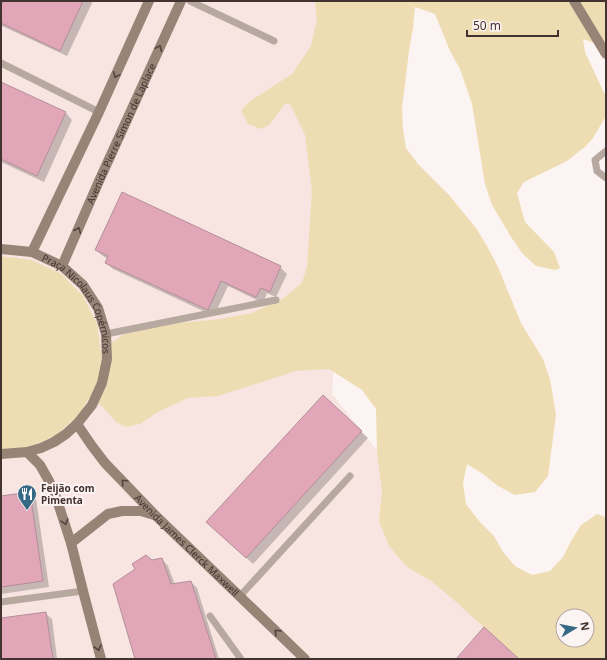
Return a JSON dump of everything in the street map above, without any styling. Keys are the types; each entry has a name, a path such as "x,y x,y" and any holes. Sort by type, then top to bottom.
{"street":[{"path":"32,252 99,112 148,1"},
{"name":"Avenida Pierre Simon de Laplace","path":"62,266 181,1"},
{"path":"574,1 606,54"},
{"name":"Praça Nicolaus Copérnicos","path":"1,248 32,252 62,266 83,285 98,308 106,334 107,359 102,383 92,405 77,424 66,434 41,448 27,452 1,454"},
{"name":"Avenida James Clerck Maxwell","path":"77,424 105,462 155,516 305,659"},
{"path":"27,452 40,465 56,498 71,543 101,659"},
{"path":"71,543 108,514 122,511 141,511 155,516"}],"lane":[{"path":"190,1 274,41"},
{"path":"1,63 99,112"},
{"path":"606,151 596,160 597,171 606,178"},
{"path":"106,334 276,300"},
{"path":"240,596 350,476"},
{"path":"1,602 83,591"},
{"path":"210,616 241,659"}],"shaded area":[{"path":"1,1 353,1 332,394 543,659 1,659"},
{"path":"315,1 606,1 606,45 600,45 583,39 585,52 606,97 606,116 593,138 586,146 567,161 524,182 517,193 525,222 554,252 560,268 555,270 536,266 522,253 492,205 485,184 472,104 460,69 450,51 435,14 415,7 402,108 406,148 418,164 449,195 476,228 498,267 521,323 543,359 550,379 556,415 548,476 535,492 515,495 498,486 467,464 463,483 466,504 479,521 494,536 503,552 515,566 532,575 550,571 563,557 581,525 597,514 606,517 606,659 511,659 489,632 455,601 431,581 407,567 389,546 379,521 382,491 377,452 376,409 362,390 329,369 296,371 218,396 188,398 158,412 140,424 126,427 116,422 102,406 89,398 79,415 55,436 26,448 1,449 1,256 31,260 60,273 83,296 97,324 101,352 105,347 129,331 180,323 221,319 252,313 282,299 302,283 307,266 312,191 305,135 290,104 285,104 269,125 261,129 248,124 241,110 250,101 292,74 311,46 317,19"}],"building":[{"path":"3,1 83,1 60,51 1,23 1,5"},
{"path":"1,82 66,112 37,176 1,159"},
{"path":"122,192 281,266 270,292 261,288 256,297 221,281 208,310 105,263 108,256 95,250"},
{"path":"323,395 362,431 246,558 206,522"},
{"path":"30,492 43,581 1,587 1,496"},
{"path":"146,555 152,560 162,558 171,584 191,581 216,659 135,659 113,584 135,569 132,564"},
{"path":"46,612 53,659 1,659 1,618"},
{"path":"484,627 519,659 456,659"}],"place":[{"name":"Feijão com Pimenta","path":"27,511"}]}
